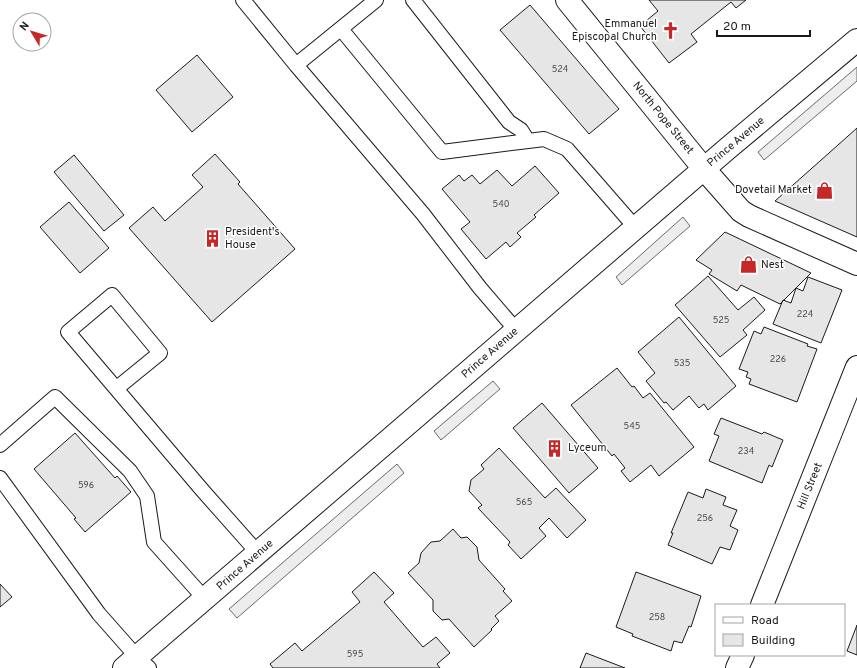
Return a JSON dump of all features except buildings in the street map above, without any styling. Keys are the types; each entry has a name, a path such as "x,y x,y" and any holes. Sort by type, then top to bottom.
{"main road":[{"name":"North Pope Street","path":"567,0 704,169 741,211 749,216 857,264"},
{"name":"Prince Avenue","path":"137,664 205,599 258,553 635,227 857,40"},
{"name":"Hill Street","path":"762,604 857,367"},
{"path":"738,668 743,656"}],"lane":[{"path":"243,0 296,65 423,214 480,288 516,330"},
{"path":"296,65 376,0"},
{"path":"413,0 509,122 521,130 528,141"},
{"path":"341,29 442,152 544,139 567,149 635,227"},
{"path":"117,388 160,353 112,295 68,332 220,511 258,553"},
{"path":"0,445 55,397 130,471 147,496 154,542 205,599"},
{"path":"0,478 137,664"}],"shaded area":[{"path":"857,67 857,81 764,160 758,152"},
{"path":"683,217 690,226 622,285 616,277"},
{"path":"493,381 500,389 441,440 434,431"},
{"path":"397,464 404,473 237,618 229,609"}],"place":[{"name":"Emmanuel Episcopal Church","path":"670,30"},
{"name":"Dovetail Market","path":"825,190"},
{"name":"President's House","path":"212,238"},
{"name":"Nest","path":"748,265"},
{"name":"Lyceum","path":"555,448"}]}
